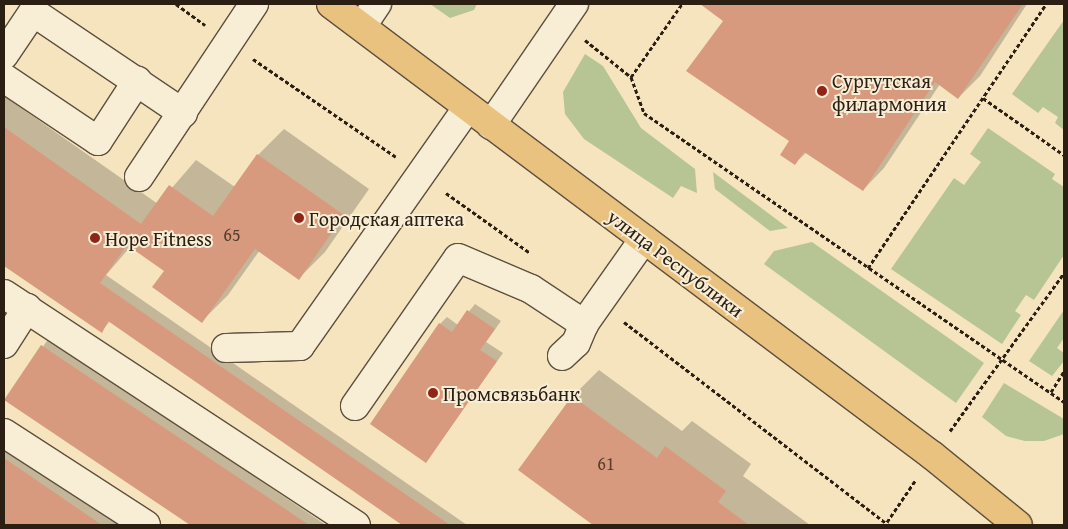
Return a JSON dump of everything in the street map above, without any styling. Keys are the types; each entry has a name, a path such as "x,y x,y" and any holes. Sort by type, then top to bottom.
{"main road":[{"name":"улица Республики","path":"331,4 933,456 1018,525"}],"street":[{"path":"139,178 254,4"},
{"path":"362,26 377,4"},
{"path":"4,55 33,12 183,113"},
{"path":"491,125 568,12"},
{"path":"4,78 98,141 137,81"},
{"path":"226,348 300,346 468,108"},
{"path":"562,356 576,343 584,324 644,239"},
{"path":"355,406 458,258 530,289 584,324"},
{"path":"4,294 356,525"},
{"path":"4,344 27,308"},
{"path":"4,434 146,525"}],"path":[{"path":"631,77 682,4"},
{"path":"868,268 1046,4"},
{"path":"568,12 631,77 644,113 1064,402"},
{"path":"982,98 1064,155"},
{"path":"887,522 1064,273"},
{"path":"1051,392 1064,370"}],"green space":[{"path":"430,4 477,4 474,10 450,18"},
{"path":"1064,20 1064,130 1055,123 1058,117 1043,107 1038,113 1012,94"},
{"path":"585,54 603,66 641,128 695,169 697,193 681,186 673,198 584,139 565,114 563,92"},
{"path":"988,128 1055,174 1052,179 1064,187 1064,255 1034,300 1026,295 1015,311 1021,315 1002,344 891,269 954,178 964,185 981,162 970,154"},
{"path":"713,172 788,228 770,231 715,189"},
{"path":"812,242 984,363 956,403 764,264 774,251"},
{"path":"1064,310 1064,338 1057,348 1064,353 1064,361 1052,376 1029,361"},
{"path":"1004,383 1064,419 1064,434 1044,441 1025,441 1006,436 982,417"}],"building":[{"name":"Сургутская филармония","path":"700,4 1023,4 958,99 935,82 863,191 804,152 795,165 780,155 789,141 686,71 723,21"},
{"path":"4,127 141,224 169,185 213,216 257,154 344,215 299,280 255,249 202,323 152,287 164,271 127,245 100,283 450,525 402,525 108,321 102,333 4,266"},
{"name":"Промсвязьбанк","path":"467,310 495,329 480,350 497,361 426,463 370,424 439,323 452,332"},
{"path":"41,345 309,525 190,525 4,400"},
{"path":"572,396 657,458 665,446 726,491 718,502 749,525 593,525 571,509 518,470"},
{"path":"4,458 102,525 4,525"}],"place":[{"name":"Сургутская филармония","path":"822,91"},
{"name":"Городская аптека","path":"299,218"},
{"name":"Hope Fitness","path":"95,238"},
{"name":"Промсвязьбанк","path":"433,393"}]}
